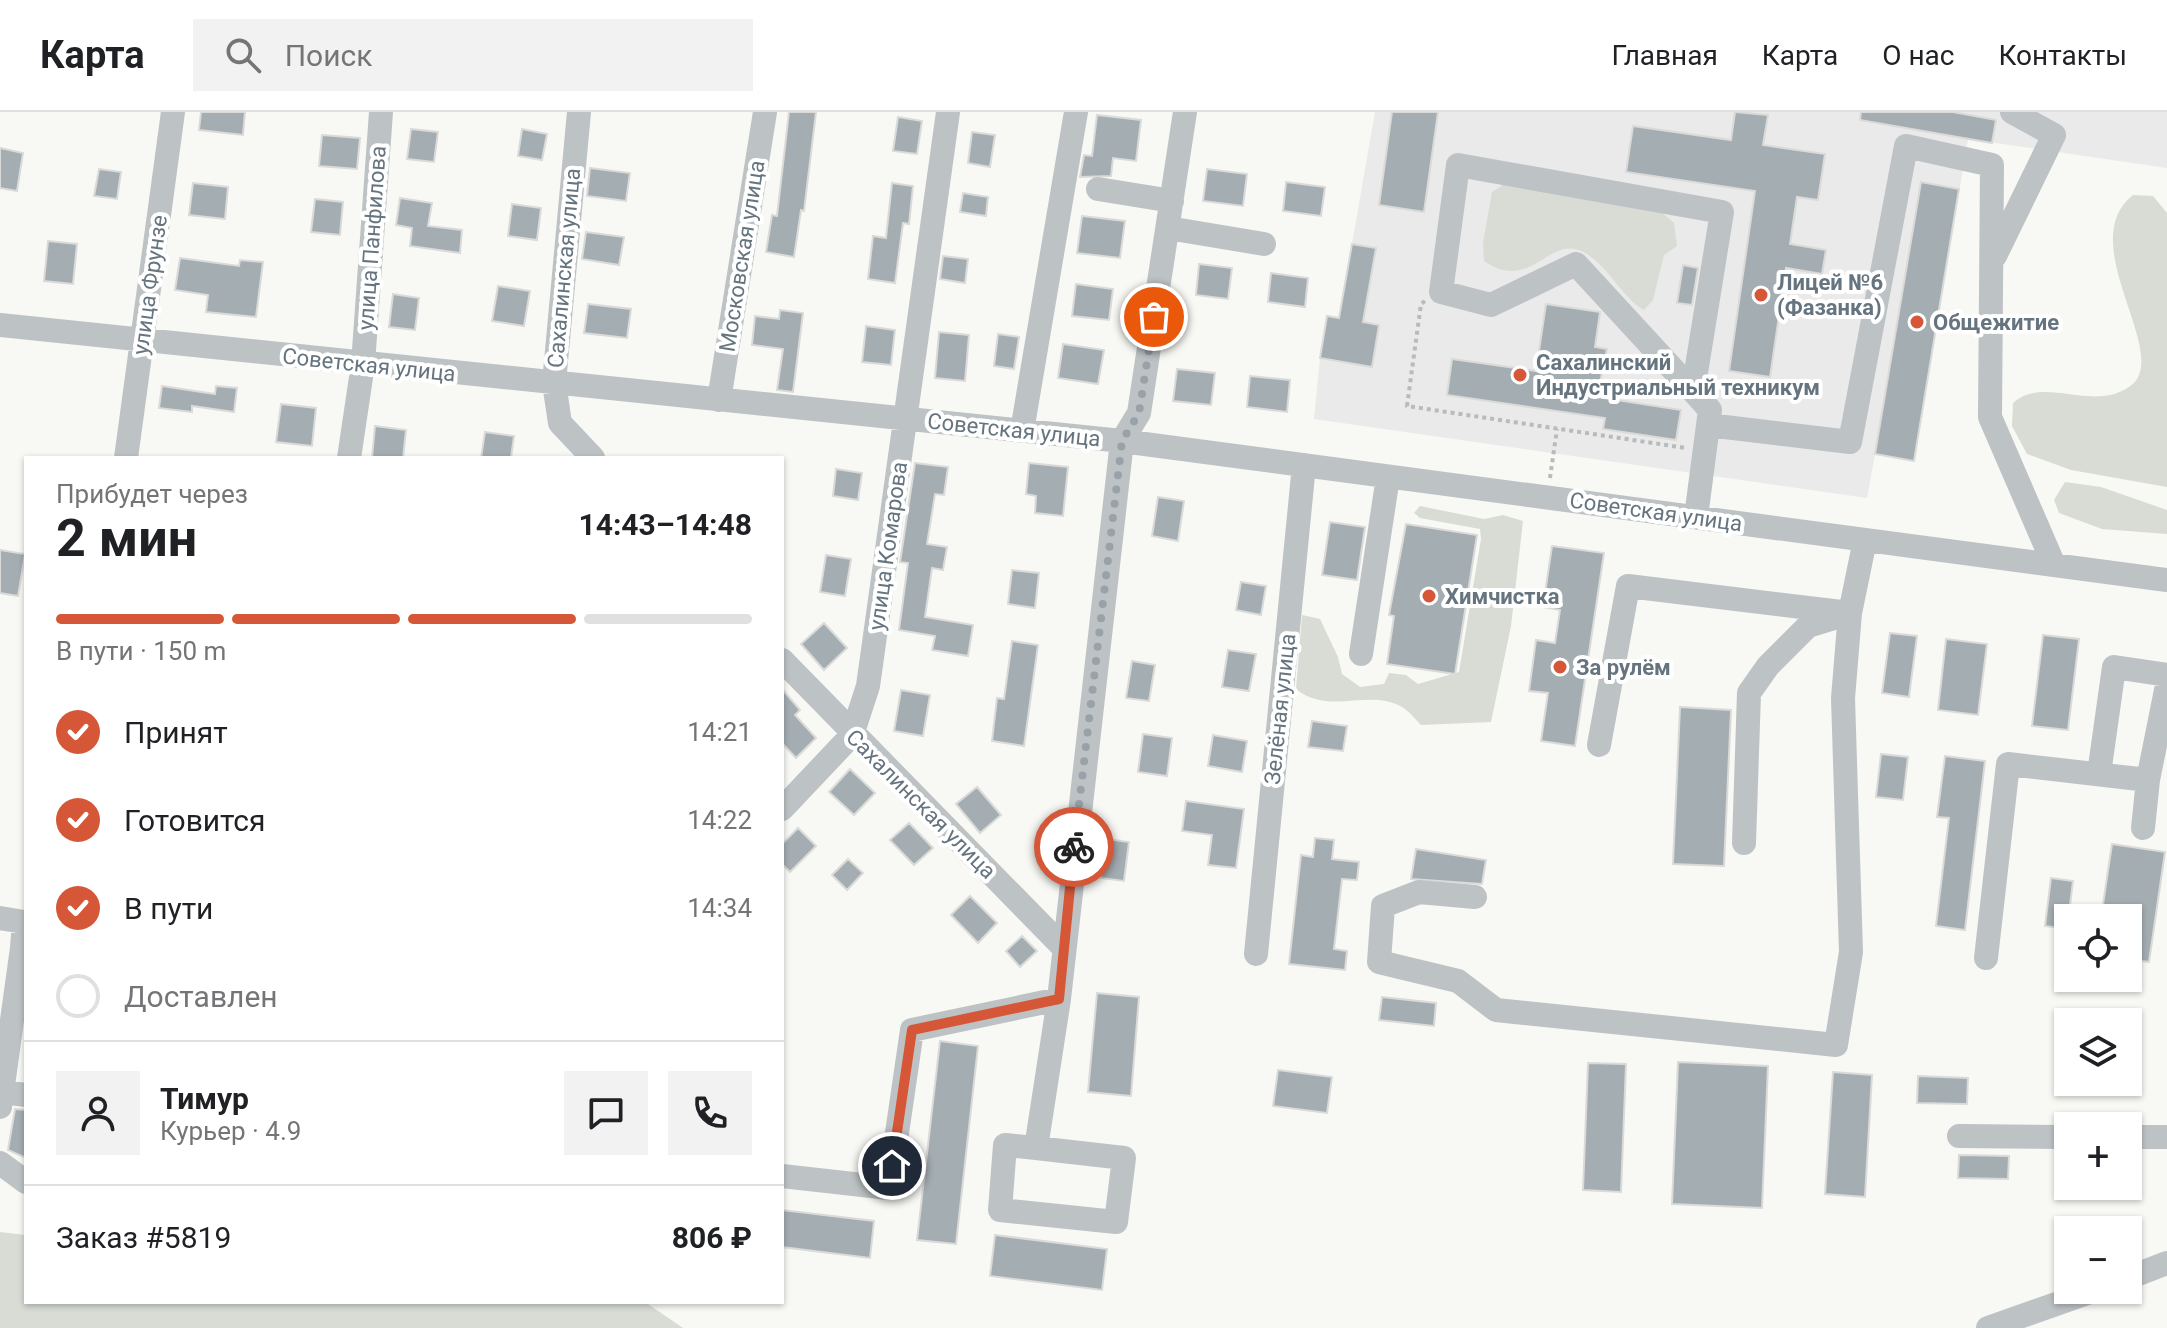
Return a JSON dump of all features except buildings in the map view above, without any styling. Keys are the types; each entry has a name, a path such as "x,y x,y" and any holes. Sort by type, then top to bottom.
{"street":[{"name":"улица Фрунзе","path":"126,456 173,112"},
{"name":"улица Панфилова","path":"349,456 363,364 381,112"},
{"name":"Сахалинская улица","path":"579,112 554,383 560,423 591,456"},
{"name":"Московская улица","path":"719,400 765,112"},
{"name":"улица Комарова","path":"784,807 852,735 868,686 948,112"},
{"path":"1022,431 1076,112"},
{"path":"1036,1148 1059,999 1122,441 1139,413 1185,112"},
{"path":"1993,261 2058,123 2012,112"},
{"path":"1708,425 1850,442 1906,146 1992,165 1990,417 2054,565"},
{"path":"1693,391 1722,212 1458,165 1441,292 1491,305 1576,264 1710,410 1696,517"},
{"path":"1098,189 1172,201"},
{"path":"1168,228 1264,244"},
{"name":"Советская улица","path":"0,325 1122,441 2167,580"},
{"name":"Зелёная улица","path":"1256,954 1304,465"},
{"path":"1361,654 1388,477"},
{"path":"1475,897 1419,892 1383,906 1379,962 1458,981 1496,1010 1836,1045 1851,952 1843,698 1850,613 1865,540"},
{"path":"1599,745 1628,586 1850,613"},
{"path":"1744,843 1749,693 1768,666 1808,626 1850,613"},
{"name":"Сахалинская улица","path":"784,662 1063,947"},
{"path":"2099,774 2114,667 2167,675"},
{"path":"2143,828 2148,780 2167,685"},
{"path":"1986,958 2008,764 2148,780"},
{"path":"0,918 24,922 9,1098"},
{"path":"784,1176 889,1188 912,1030 1059,999"},
{"path":"1959,1136 2054,1137"},
{"path":"2142,1137 2167,1137"},
{"path":"1005,1145 1036,1148 1124,1158 1116,1222 1000,1210 1005,1145"},
{"path":"0,1163 24,1181"},
{"path":"2142,1273 2167,1263"},
{"path":"1988,1328 2056,1304"}],"path":[{"path":"1441,292 1421,304 1407,406 1705,451"},
{"path":"1550,478 1557,429"}],"shaded area":[{"path":"1375,112 2167,112 2167,168 1968,139 1914,461 1875,454 1867,498 1314,419 1320,358 1372,366 1379,325 1363,322 1376,248 1352,244"},
{"path":"1509,181 1660,211 1674,223 1677,246 1664,255 1653,300 1644,310 1594,259 1575,249 1565,249 1524,269 1512,271 1499,269 1484,261 1483,243 1492,192"},
{"path":"2133,195 2153,196 2167,213 2167,487 2071,470 2027,454 2012,426 2013,403 2026,395 2040,392 2104,396 2134,383 2141,367 2139,345 2116,266 2113,239 2117,215"},
{"path":"2065,482 2101,487 2167,510 2167,534 2102,529 2059,513 2054,500"},
{"path":"1420,506 1484,519 1503,515 1523,521 1511,626 1491,722 1421,725 1405,709 1389,702 1322,701 1296,689 1302,615 1320,619 1338,657 1342,674 1360,687 1384,684 1389,673 1406,675 1418,684 1459,672 1481,539 1480,529 1420,518 1414,513"},
{"path":"0,1232 24,1235 24,1304 648,1304 683,1328 0,1328"}],"way so far":[{"path":"1074,847 1122,441 1139,413 1154,317"}],"place":[{"name":"Лицей №6 (Фазанка)","path":"1761,295"},
{"name":"Общежитие","path":"1917,322"},
{"name":"Сахалинский Индустриальный техникум","path":"1520,375"},
{"name":"Химчистка","path":"1429,596"},
{"name":"За рулём","path":"1560,667"}],"route":[{"path":"892,1166 912,1030 1059,999 1074,847"}]}
